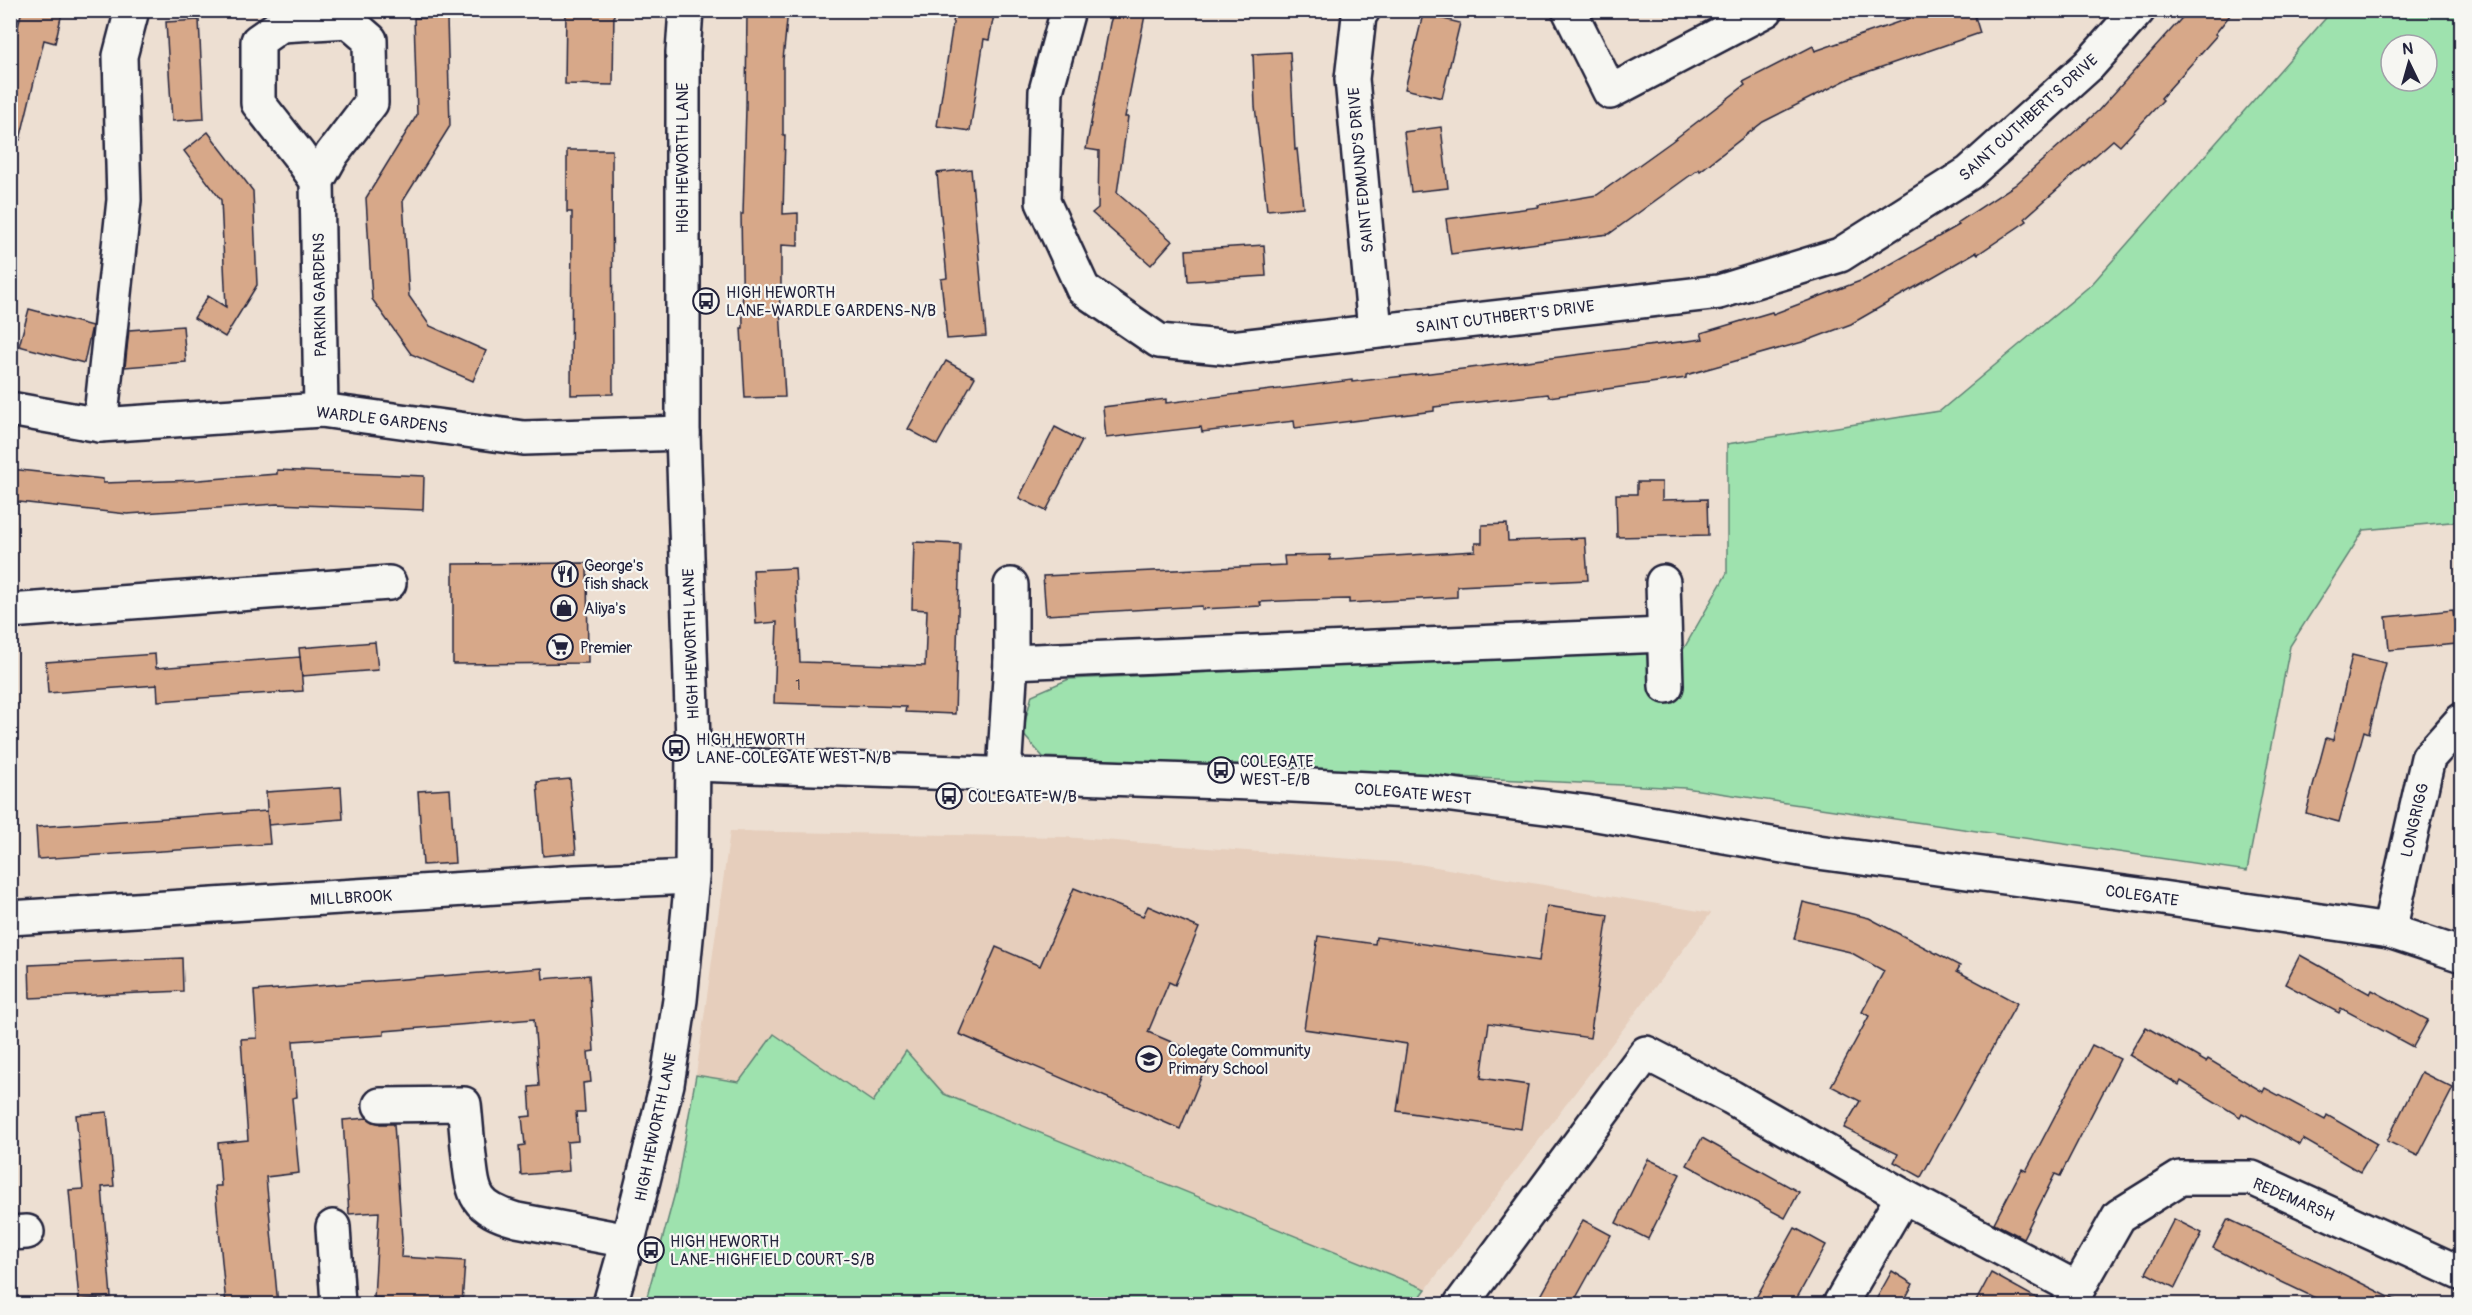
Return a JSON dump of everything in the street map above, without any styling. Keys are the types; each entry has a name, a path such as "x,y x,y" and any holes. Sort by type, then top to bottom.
{"street":[{"path":"100,425 124,200 120,56 132,10"},
{"name":"HIGH HEWORTH LANE","path":"610,1305 666,1084 680,1000 692,877 694,764 683,433 683,63 686,10"},
{"name":"SAINT CUTHBERT'S DRIVE","path":"1068,10 1046,91 1043,202 1083,289 1159,341 1231,348 1719,292 1840,255 1969,172 2090,65 2138,10"},
{"name":"SAINT EDMUND'S DRIVE","path":"1363,10 1359,16 1352,79 1375,331"},
{"path":"1569,10 1610,92 1766,10"},
{"path":"348,21 370,40 371,103 332,154 317,181 258,103 258,42 281,25 348,21"},
{"name":"PARKIN GARDENS","path":"317,181 321,410"},
{"name":"WARDLE GARDENS","path":"10,409 100,425 321,410 524,438 683,433"},
{"path":"1663,582 1666,686"},
{"path":"10,611 389,583"},
{"path":"1004,774 1011,662 1011,585"},
{"path":"1011,662 1664,634"},
{"name":"LONGRIGG","path":"2389,931 2428,758 2462,720"},
{"name":"COLEGATE WEST","path":"694,764 1004,774 1428,792 1585,812 1818,852"},
{"name":"COLEGATE","path":"1818,852 2162,897 2389,931 2462,955"},
{"name":"MILLBROOK","path":"10,918 575,882 692,877"},
{"path":"1461,1305 1646,1053 1731,1097 2073,1297"},
{"path":"380,1106 464,1104 472,1188 487,1207 500,1215 517,1220 628,1241"},
{"name":"REDEMARSH","path":"2073,1297 2119,1216 2180,1178 2252,1178 2459,1267"},
{"path":"1840,1305 1903,1196"},
{"path":"333,1227 338,1305"}],"shaded area":[{"name":"Colegate Community Primary School","path":"730,831 1064,837 1418,864 1711,913 1415,1304 645,1304 676,1189 696,1075"}],"green space":[{"path":"2332,11 2461,11 2461,521 2364,530 2290,646 2247,871 1685,788 1043,757 1022,733 1032,695 1069,679 1683,650 1727,573 1727,444 1940,411 2092,284"},
{"path":"774,1034 873,1102 906,1051 944,1094 1426,1289 1415,1304 645,1304 676,1189 696,1075 739,1082"}],"building":[{"path":"22,10 49,10 62,13 55,43 44,40 20,140 10,139 10,59"},
{"path":"566,10 614,10 613,85 565,84"},
{"path":"747,10 788,10 783,60 783,135 785,135 783,214 798,213 798,246 781,245 781,290 779,290 785,397 745,398 741,328 743,328 741,214 743,214"},
{"path":"955,10 995,10 989,40 984,39 970,131 937,126"},
{"path":"1114,10 1146,10 1125,117 1128,117 1117,193 1172,241 1151,265 1092,213 1098,208 1099,151 1086,149"},
{"path":"1933,10 1973,10 1980,33 1850,78 1763,122 1700,171 1699,169 1609,234 1451,254 1446,219 1539,207 1538,205 1597,195 1745,85 1743,82 1813,46 1815,51"},
{"path":"2189,10 2234,10 2215,34 2217,35 2161,98 2163,100 2120,146 2113,140 2025,218 2027,221 1978,254 1976,252 1851,324 1806,341 1686,375 1686,378 1549,397 1548,394 1434,407 1434,411 1295,428 1294,421 1202,432 1201,427 1106,438 1103,407 1166,399 1166,403 1352,380 1352,382 1703,339 1701,333 1772,312 1773,314 1863,280 1959,225 1957,223 2015,185 2098,111"},
{"path":"1423,14 1460,23 1442,98 1405,89"},
{"path":"414,18 447,18 450,126 403,201 409,296 430,326 486,351 473,381 411,354 372,299 366,198 417,115"},
{"path":"199,20 204,119 172,121 166,22"},
{"path":"1290,52 1295,150 1297,149 1303,207 1267,210 1255,106 1253,54"},
{"path":"1441,127 1448,188 1411,192 1404,132"},
{"path":"208,132 253,191 257,285 225,337 194,318 208,296 226,307 221,200 184,151"},
{"path":"567,150 612,150 613,394 571,395 572,212 567,212"},
{"path":"971,169 986,336 947,339 941,279 947,278 937,173"},
{"path":"1264,245 1266,276 1188,281 1186,250"},
{"path":"29,309 92,326 84,363 19,346"},
{"path":"183,326 186,362 125,367 129,330"},
{"path":"946,361 975,377 937,445 908,429"},
{"path":"1055,427 1082,441 1046,511 1019,498"},
{"path":"10,469 103,479 103,483 199,480 277,474 277,470 424,476 423,510 277,504 127,514 10,501"},
{"path":"1637,482 1662,482 1662,500 1707,499 1708,535 1617,537 1616,494 1637,494"},
{"path":"1507,524 1508,541 1585,538 1588,580 1457,586 1457,597 1349,603 1349,599 1260,602 1261,606 1202,609 1202,606 1046,615 1043,576 1285,565 1284,556 1330,555 1330,560 1475,551 1475,543 1482,543 1482,525"},
{"path":"914,542 960,544 955,714 905,712 906,707 774,703 777,622 756,624 753,570 795,568 800,662 925,666 927,610 912,609"},
{"path":"587,563 588,663 453,664 453,564"},
{"path":"2453,610 2457,644 2389,650 2386,617"},
{"path":"375,642 378,670 302,676 299,648"},
{"path":"155,654 156,668 300,657 303,691 158,701 157,683 157,685 48,693 46,662"},
{"path":"2352,655 2386,663 2369,733 2364,731 2339,822 2306,813 2326,738 2333,740"},
{"path":"570,779 576,853 543,856 537,782"},
{"path":"341,787 343,819 268,825 266,792"},
{"path":"450,789 455,863 423,865 418,791"},
{"path":"267,811 270,844 38,859 36,827"},
{"path":"1074,888 1143,916 1148,906 1199,928 1175,985 1169,982 1148,1032 1209,1058 1180,1129 959,1034 996,947 1040,966"},
{"path":"1803,902 1869,918 1960,966 1957,971 2017,1003 1921,1177 1894,1162 1898,1154 1844,1128 1860,1101 1831,1086 1869,1016 1862,1012 1884,971 1850,952 1794,939"},
{"path":"1547,906 1608,915 1590,1038 1489,1023 1481,1078 1528,1085 1521,1129 1397,1111 1407,1044 1304,1029 1318,936 1375,944 1376,937 1539,961"},
{"path":"2300,955 2370,994 2372,990 2428,1020 2413,1047 2341,1008 2339,1013 2285,984"},
{"path":"182,958 183,991 30,998 29,965"},
{"path":"542,968 543,979 589,975 594,1051 588,1052 591,1082 583,1083 585,1112 576,1112 578,1141 567,1142 569,1171 521,1175 519,1146 525,1145 522,1117 531,1116 529,1087 539,1086 534,1019 384,1031 384,1035 293,1041 297,1097 292,1098 299,1173 266,1177 278,1305 226,1305 215,1186 221,1186 218,1143 248,1140 241,1039 257,1038 254,991"},
{"path":"2146,1027 2206,1062 2208,1059 2263,1092 2265,1088 2325,1120 2327,1115 2377,1144 2360,1172 2303,1139 2300,1145 2242,1113 2240,1117 2181,1081 2179,1085 2129,1055"},
{"path":"2092,1045 2120,1059 2060,1176 2055,1174 2023,1238 1994,1223 2022,1169 2026,1171"},
{"path":"2421,1072 2453,1088 2418,1156 2387,1141"},
{"path":"107,1112 114,1186 102,1187 111,1297 79,1300 69,1190 83,1189 76,1115"},
{"path":"368,1118 380,1124 394,1124 402,1239 401,1257 465,1261 462,1304 424,1301 424,1305 381,1305 381,1298 374,1298 379,1212 349,1214 343,1120"},
{"path":"1702,1138 1799,1192 1785,1218 1687,1165"},
{"path":"1648,1159 1680,1174 1648,1239 1616,1223"},
{"path":"2174,1219 2202,1233 2175,1288 2146,1273"},
{"path":"2228,1219 2405,1305 2330,1305 2244,1264 2213,1248"},
{"path":"1583,1220 1611,1235 1572,1305 1536,1305"},
{"path":"1795,1228 1826,1245 1793,1305 1752,1305"},
{"path":"1892,1271 1913,1284 1902,1305 1873,1305"},
{"path":"1991,1273 2049,1305 1974,1305"}],"place":[{"name":"HIGH HEWORTH LANE-WARDLE GARDENS-N/B","path":"706,301"},
{"name":"George's fish shack","path":"565,574"},
{"name":"Aliya's","path":"564,608"},
{"name":"Premier","path":"560,647"},
{"name":"HIGH HEWORTH LANE-COLEGATE WEST-N/B","path":"676,748"},
{"name":"COLEGATE WEST-E/B","path":"1221,770"},
{"name":"COLEGATE-W/B","path":"949,796"},
{"name":"Colegate Community Primary School","path":"1149,1059"},
{"name":"HIGH HEWORTH LANE-HIGHFIELD COURT-S/B","path":"651,1250"}]}
